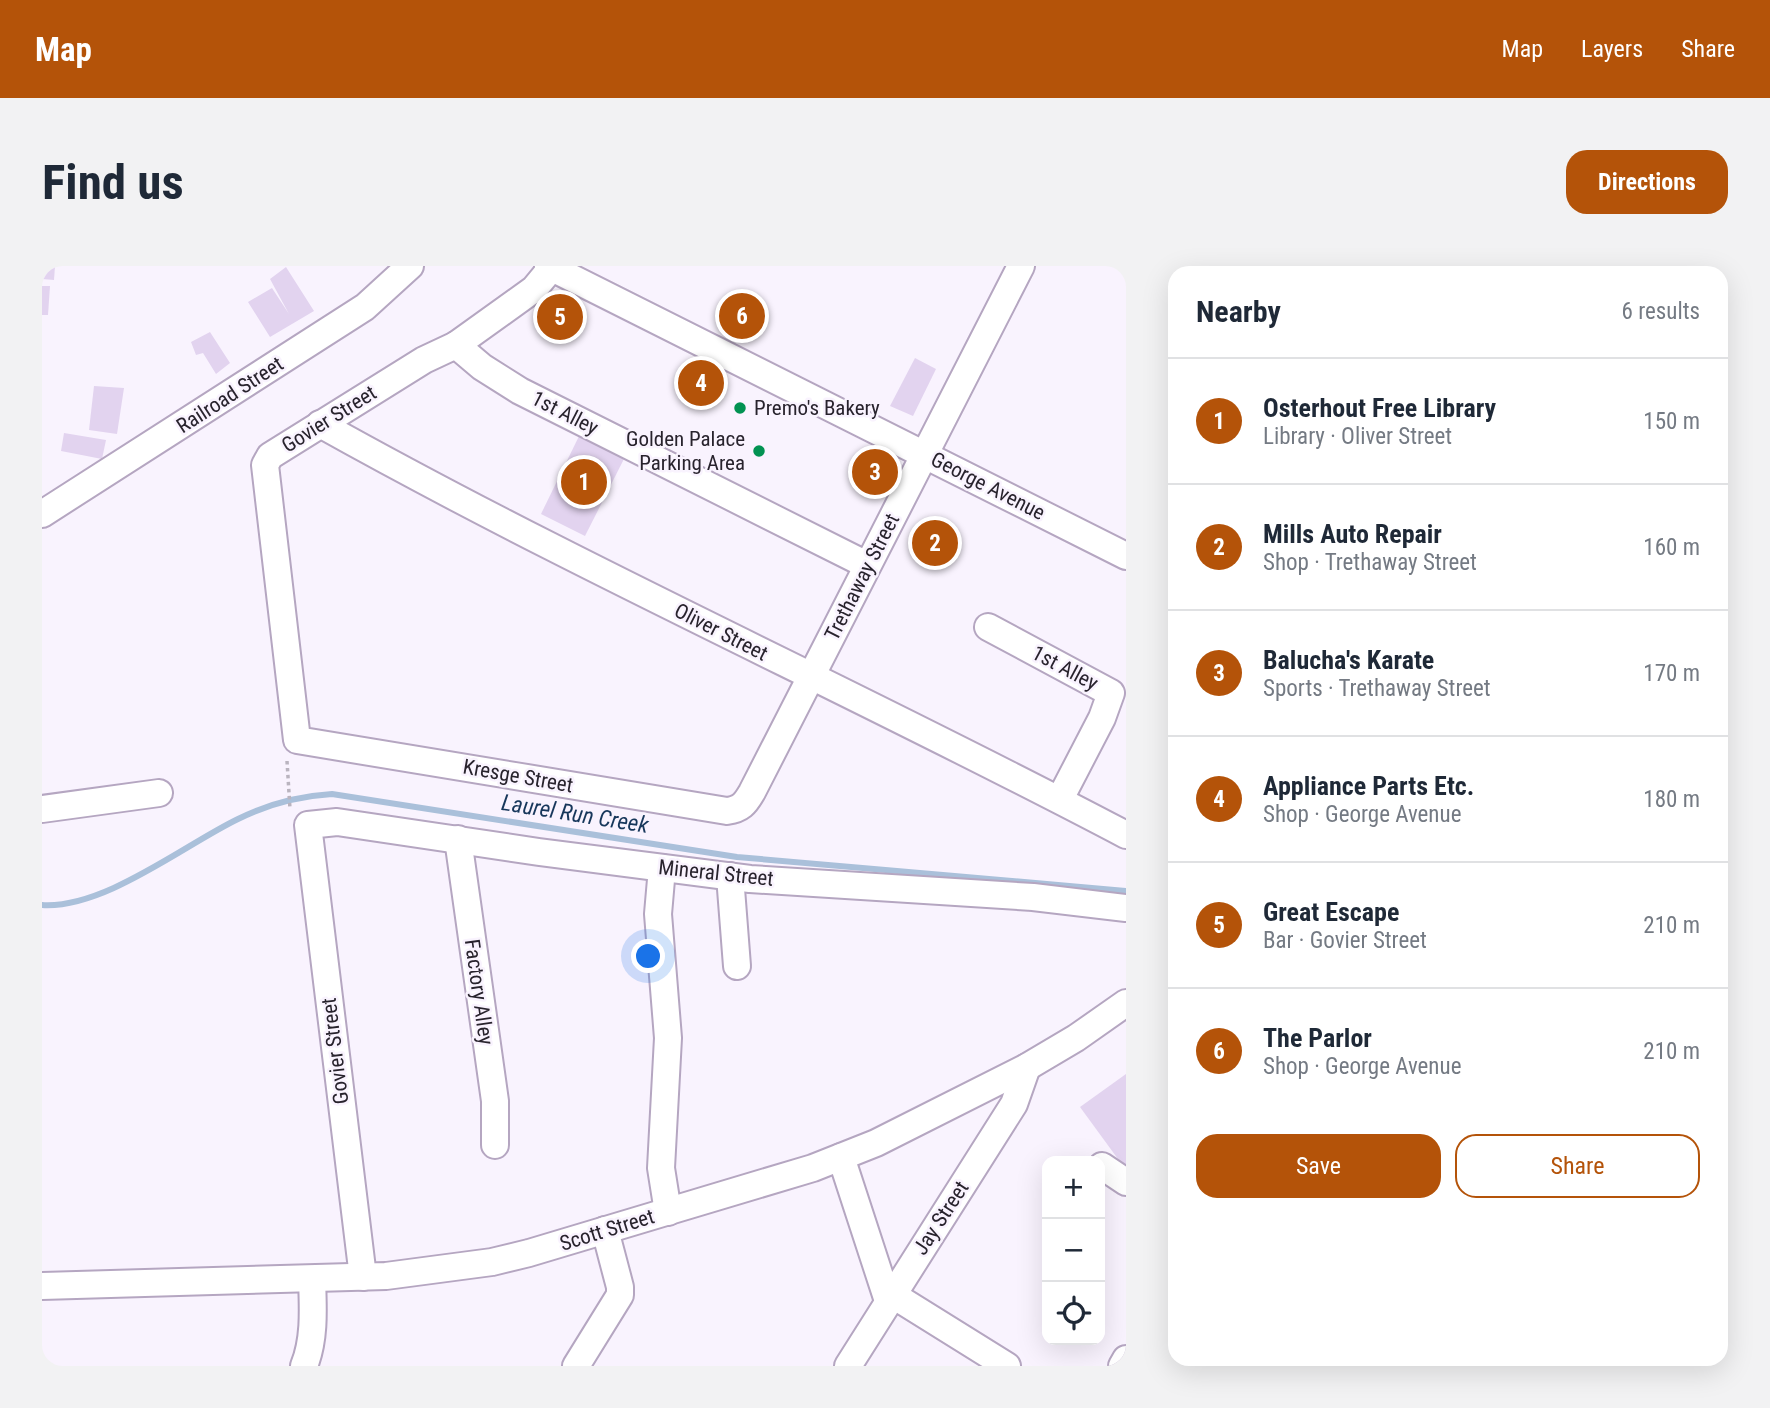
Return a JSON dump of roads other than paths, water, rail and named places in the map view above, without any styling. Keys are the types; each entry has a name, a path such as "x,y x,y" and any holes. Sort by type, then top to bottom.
{"street":[{"name":"Railroad Street","path":"42,514 365,307 410,266"},
{"name":"Trethaway Street","path":"738,810 744,806 752,792 1021,266"},
{"name":"George Avenue","path":"551,267 1126,556"},
{"name":"Govier Street","path":"297,740 265,465 270,456 320,424 424,360 456,345 534,289 551,267"},
{"name":"1st Alley","path":"456,345 482,368 520,391 867,565"},
{"name":"Oliver Street","path":"320,424 416,477 713,629 1060,799 1126,835"},
{"name":"1st Alley","path":"988,627 1111,693 1102,718 1060,799"},
{"name":"Kresge Street","path":"297,740 411,757 670,803 727,811 738,810"},
{"path":"42,809 159,793"},
{"name":"Mineral Street","path":"308,825 337,822 730,876 1033,897 1126,908"},
{"name":"Govier Street","path":"308,825 363,1277"},
{"name":"Factory Alley","path":"458,839 495,1101 495,1145"},
{"path":"662,868 659,914 668,1038 661,1168 668,1212"},
{"path":"730,876 737,966"},
{"name":"Scott Street","path":"42,1286 363,1277 419,1274 492,1262 668,1212 841,1157 951,1107 1027,1067 1076,1038 1126,1003"},
{"name":"Jay Street","path":"848,1366 1014,1104 1027,1067"},
{"path":"841,1157 890,1298 1007,1366"},
{"path":"1105,1168 1126,1182"},
{"path":"576,1366 620,1295 605,1230"},
{"path":"304,1366 310,1352 312,1279"},
{"path":"1122,1366 1126,1359"}],"waterway":[{"name":"Laurel Run Creek","path":"42,905 66,904 117,886 260,809 296,799 332,794 737,857 1126,891"}],"place":[{"name":"The Parlor","path":"742,316"},
{"name":"Great Escape","path":"560,317"},
{"name":"Appliance Parts Etc.","path":"701,383"},
{"name":"Premo's Bakery","path":"740,408"},
{"name":"Golden Palace Parking Area","path":"759,451"},
{"name":"Balucha's Karate","path":"875,472"},
{"name":"Osterhout Free Library","path":"584,482"},
{"name":"Mills Auto Repair","path":"935,543"}]}
